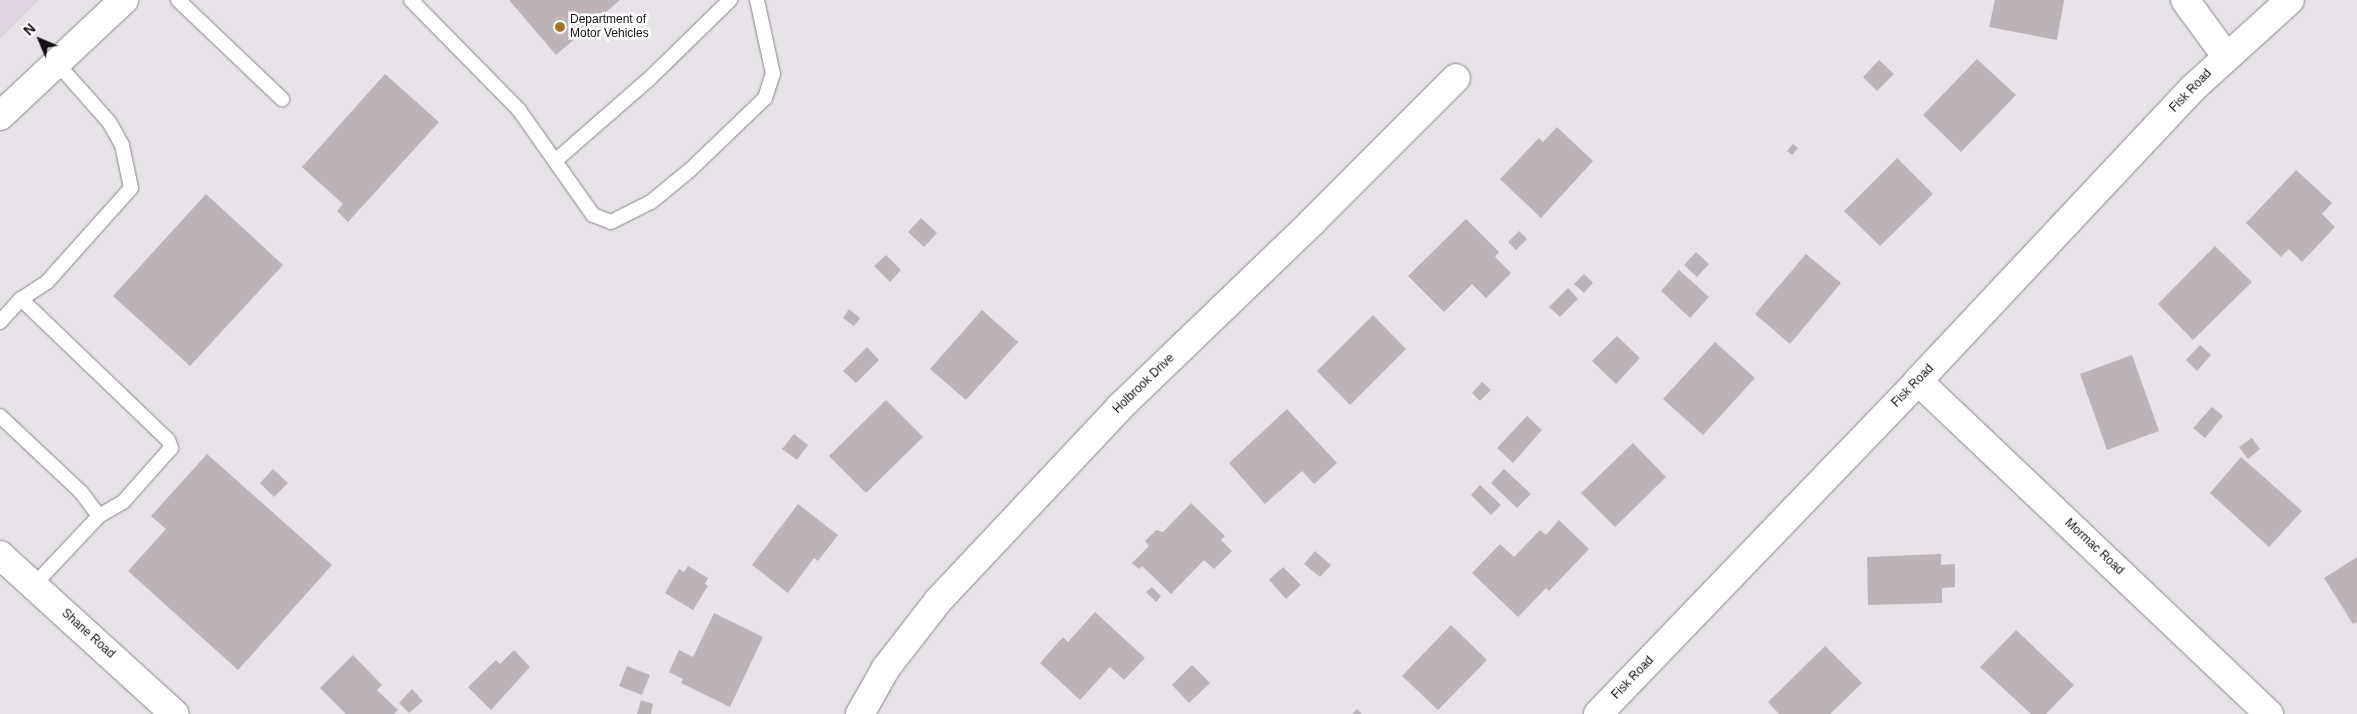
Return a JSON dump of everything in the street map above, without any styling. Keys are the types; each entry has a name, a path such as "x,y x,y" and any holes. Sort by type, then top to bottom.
{"street":[{"path":"0,116 124,0"},
{"path":"2184,0 2226,56"},
{"name":"Fisk Road","path":"1598,714 1918,381 2226,56 2290,0"},
{"name":"Holbrook Drive","path":"860,714 886,668 938,601 1120,408 1313,221 1456,78"},
{"name":"Mormac Road","path":"1918,381 2269,714"},
{"name":"Shane Road","path":"0,555 174,714"}],"lane":[{"path":"178,0 282,99"},
{"path":"411,0 519,110 593,215 611,222 651,202 690,170 765,98 773,74 757,0"},
{"path":"555,161 648,80 730,0"},
{"path":"0,322 21,299 47,282 131,188 122,145 109,122 56,62"},
{"path":"21,299 168,440 171,448 123,502 100,516 34,585"},
{"path":"0,416 81,492 100,516"}],"shaded area":[{"path":"0,0 39,0 0,39"}],"building":[{"name":"Department of Motor Vehicles","path":"509,0 620,0 556,55"},
{"path":"1995,0 2064,0 2057,40 1989,27"},
{"path":"1977,59 2016,95 1961,152 1923,115"},
{"path":"1879,60 1894,74 1877,91 1863,77"},
{"path":"385,74 439,122 348,222 337,211 343,204 302,167"},
{"path":"1557,127 1593,161 1541,218 1500,179 1539,138 1543,142"},
{"path":"1793,144 1798,148 1792,155 1787,151"},
{"path":"1897,158 1933,194 1880,246 1844,211"},
{"path":"2296,170 2332,203 2322,214 2335,227 2302,262 2289,249 2281,257 2246,223"},
{"path":"206,194 283,265 190,366 113,296"},
{"path":"921,218 937,233 924,247 908,232"},
{"path":"1466,219 1499,252 1495,257 1511,273 1486,298 1472,284 1444,312 1408,276"},
{"path":"1519,231 1527,239 1516,250 1508,242"},
{"path":"2215,246 2252,282 2193,340 2158,304"},
{"path":"1696,252 1709,264 1697,277 1684,265"},
{"path":"1806,254 1841,283 1790,344 1755,314"},
{"path":"886,255 901,270 890,282 874,266"},
{"path":"1679,270 1709,297 1690,318 1661,291"},
{"path":"1584,274 1593,283 1584,293 1574,284"},
{"path":"1568,288 1578,299 1560,317 1549,307"},
{"path":"849,309 860,318 854,326 843,318"},
{"path":"982,310 1018,342 966,400 930,369"},
{"path":"1373,315 1406,349 1350,405 1317,371"},
{"path":"1617,336 1640,358 1616,384 1592,361"},
{"path":"1715,342 1755,378 1703,435 1663,399"},
{"path":"2200,345 2211,355 2197,371 2186,360"},
{"path":"867,347 879,360 856,383 843,371"},
{"path":"2132,355 2159,431 2107,450 2080,374"},
{"path":"1482,382 1491,390 1480,401 1472,393"},
{"path":"886,400 923,437 866,493 829,456"},
{"path":"2212,407 2223,416 2205,438 2193,428"},
{"path":"1287,409 1337,463 1314,484 1302,471 1265,504 1229,463"},
{"path":"1527,416 1542,430 1513,463 1497,448"},
{"path":"794,434 808,445 797,460 782,449"},
{"path":"2252,438 2260,449 2248,459 2239,447"},
{"path":"1633,443 1666,477 1615,527 1581,493"},
{"path":"207,454 332,565 238,670 128,571 166,529 151,516"},
{"path":"2241,457 2302,511 2269,547 2210,493"},
{"path":"273,469 288,483 274,497 260,483"},
{"path":"1504,469 1531,494 1517,508 1491,483"},
{"path":"1480,485 1501,505 1491,515 1471,495"},
{"path":"1191,503 1225,536 1221,540 1232,551 1214,569 1204,560 1171,594 1142,566 1139,569 1132,563 1149,546 1145,541 1156,530 1163,532"},
{"path":"798,504 838,535 818,561 814,558 788,593 752,565"},
{"path":"1559,520 1589,549 1549,591 1546,588 1518,617 1472,573 1500,544 1514,557 1540,530 1546,535"},
{"path":"1315,551 1331,565 1320,577 1304,564"},
{"path":"1941,554 1941,565 1955,564 1955,587 1942,588 1942,603 1868,605 1867,557"},
{"path":"2357,557 2357,622 2353,624 2324,578"},
{"path":"688,566 708,578 705,584 708,586 693,610 665,593 679,569 684,572"},
{"path":"1283,567 1301,585 1286,599 1269,580"},
{"path":"1152,587 1161,596 1156,602 1146,592"},
{"path":"1095,612 1145,658 1124,680 1110,667 1080,700 1040,663 1063,637 1068,642"},
{"path":"714,613 763,637 730,707 681,683 683,679 669,672 679,650 693,657"},
{"path":"1451,625 1487,660 1438,710 1402,676"},
{"path":"2016,630 2074,685 2046,714 2031,714 1980,667"},
{"path":"1825,646 1862,683 1830,714 1779,714 1768,702"},
{"path":"514,650 530,667 491,710 468,687 496,660 500,664"},
{"path":"353,655 382,685 377,690 398,710 394,714 346,714 320,688"},
{"path":"1192,665 1210,683 1189,703 1172,685"},
{"path":"627,666 650,675 642,695 619,686"},
{"path":"412,689 423,701 409,713 399,703"},
{"path":"641,700 653,704 651,714 637,714"},
{"path":"1357,709 1362,714 1352,714"}],"place":[{"name":"Department of Motor Vehicles","path":"560,27"}]}
